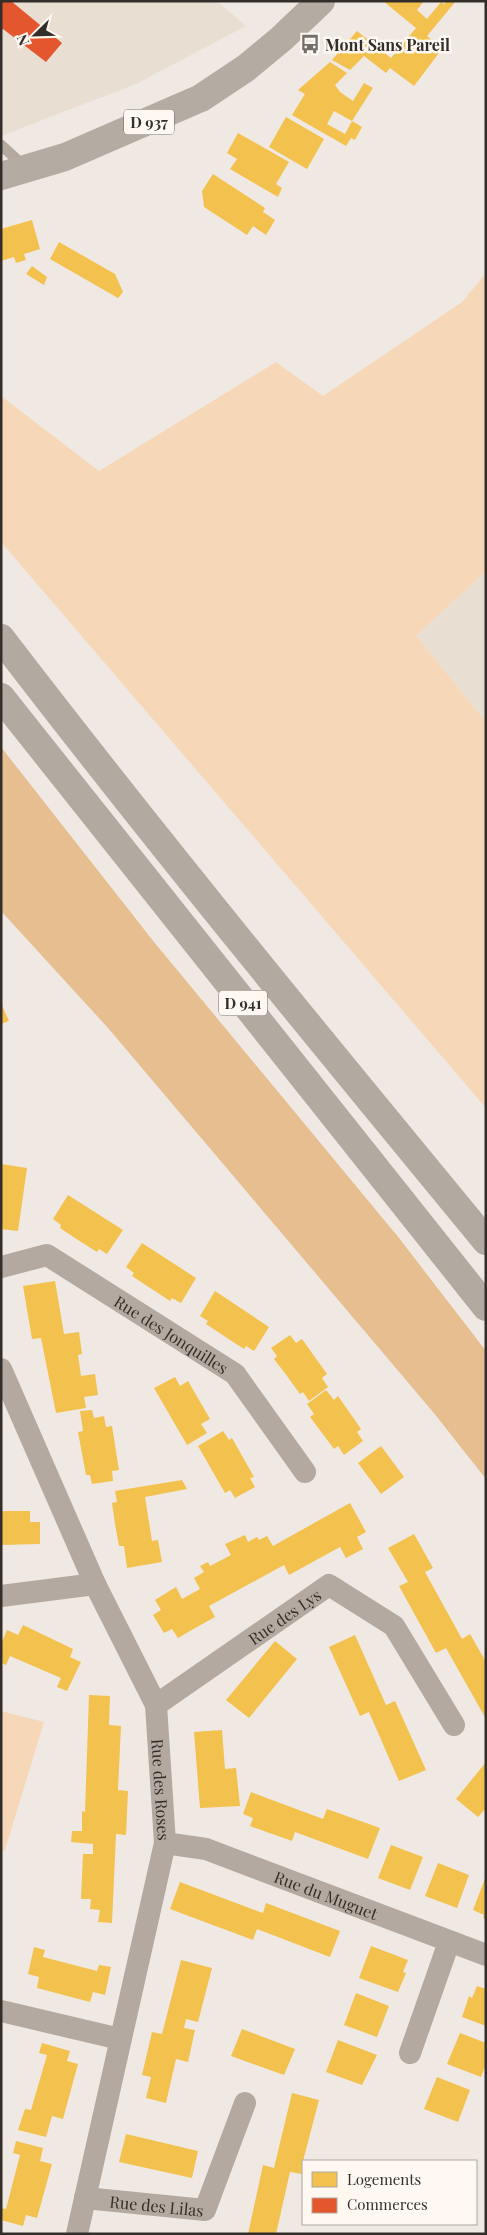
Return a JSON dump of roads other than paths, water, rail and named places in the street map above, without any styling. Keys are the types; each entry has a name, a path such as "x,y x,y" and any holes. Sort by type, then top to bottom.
{"highway":[{"name":"D 941","path":"1,638 106,775 486,1241"},
{"name":"D 941","path":"1,697 486,1308"}],"main road":[{"name":"D 937","path":"13,172 64,157 201,98 246,68 281,39 321,1"}],"street":[{"name":"Rue des Jonquilles","path":"1,1267 47,1255 236,1374 305,1472"},
{"name":"Rue des Roses","path":"1,1370 95,1584 156,1705 165,1843 77,2234"},
{"path":"1,1596 95,1584"},
{"name":"Rue des Lys","path":"156,1705 329,1585 394,1626 454,1725"},
{"name":"Rue du Muguet","path":"165,1843 206,1849 486,1955"},
{"path":"410,2052 449,1942"},
{"path":"1,2011 120,2039"},
{"name":"Rue des Lilas","path":"85,2198 205,2210 245,2103"}],"lane":[{"path":"1,145 13,172"}],"place":[{"name":"Mont Sans Pareil","path":"310,44"}]}
